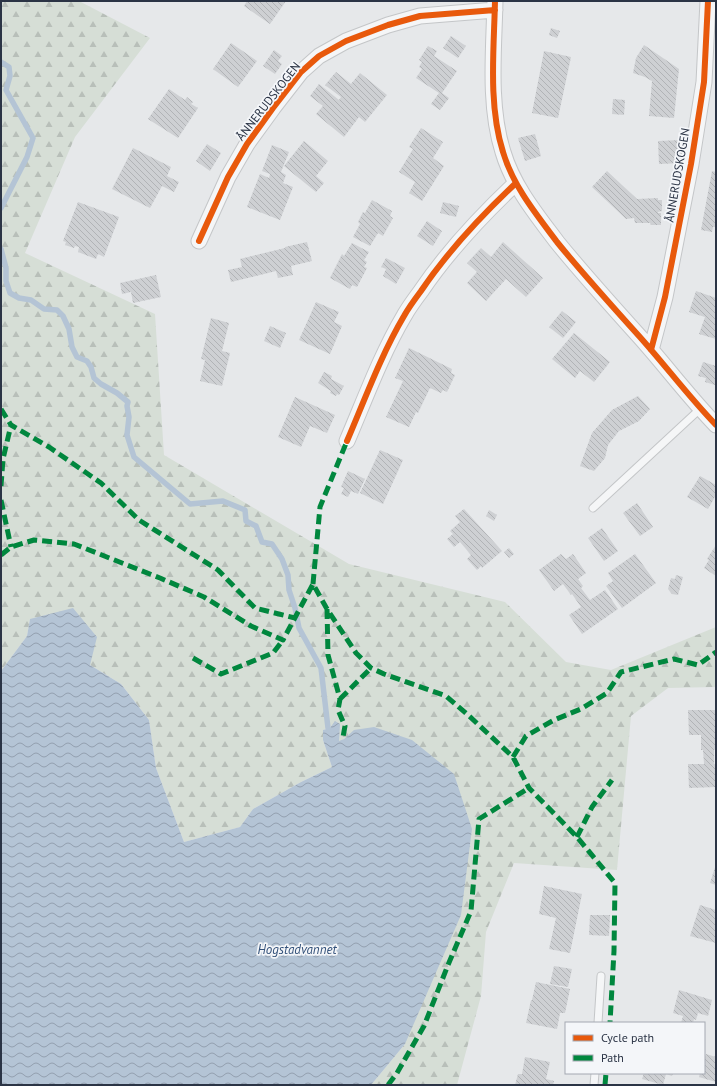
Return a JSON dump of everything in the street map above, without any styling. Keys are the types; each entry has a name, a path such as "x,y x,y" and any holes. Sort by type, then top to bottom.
{"street":[{"name":"ÅNNERUDSKOGEN","path":"651,350 665,297 691,164 704,82 708,1"},
{"name":"ÅNNERUDSKOGEN","path":"199,241 228,177 247,144 301,72 320,56 346,40 394,23 420,16 495,5 493,72 495,116 503,152 516,183 540,220 577,267 651,350 700,409 716,425"},
{"path":"347,441 388,344 404,315 432,275 457,244 492,206 516,183"}],"lane":[{"path":"593,508 700,409"},
{"path":"598,1022 601,976"},
{"path":"594,1085 595,1074"}],"green space":[{"path":"1,1 79,1 150,38 75,137 25,253 155,314 164,455 349,564 505,602 566,662 611,670 716,627 716,687 668,688 631,716 617,870 514,863 486,932 481,996 457,1085 371,1085 405,1044 354,731 339,742 330,728 323,730 323,740 332,767 301,782 253,809 240,827 184,842 156,768 149,720 121,684 90,665 30,619 27,636 1,671"}],"water":[{"name":"Hogstadvannet","path":"73,608 97,637 90,665 121,684 149,720 156,768 184,842 240,827 253,809 301,782 332,767 323,740 323,730 330,728 335,721 340,724 339,741 344,739 354,730 374,727 412,740 454,774 472,829 461,915 405,1044 371,1085 1,1085 1,671 27,636 30,619"}],"building":[{"path":"247,1 286,1 270,24 244,6"},
{"path":"551,28 560,31 557,38 549,35"},
{"path":"451,36 466,46 458,58 443,48"},
{"path":"231,43 257,61 238,87 213,69"},
{"path":"644,45 679,69 674,118 649,116 652,81 633,73 636,58"},
{"path":"428,46 437,51 434,56 457,71 442,93 449,98 440,110 431,104 439,93 416,78 422,69 419,67 422,62 419,60"},
{"path":"274,50 282,56 278,61 282,64 275,74 263,66"},
{"path":"544,51 571,57 558,118 532,113"},
{"path":"336,72 351,84 360,73 387,95 365,122 359,117 344,137 316,114 323,106 310,96 319,84 339,100 341,97 325,85"},
{"path":"169,89 185,100 187,97 193,102 191,104 198,108 178,138 148,119"},
{"path":"613,99 625,100 624,115 612,114"},
{"path":"421,128 443,142 433,158 444,166 422,201 409,193 415,182 399,172 413,149 409,147"},
{"path":"535,134 541,156 525,161 518,138"},
{"path":"681,140 682,163 659,164 658,141"},
{"path":"304,141 328,161 316,176 324,183 316,192 284,166"},
{"path":"207,144 221,153 210,171 196,161"},
{"path":"272,145 289,152 281,172 286,175 283,183 293,187 280,220 247,207 260,174 269,178 270,174 262,171"},
{"path":"133,148 171,167 167,176 179,182 174,192 162,186 150,208 112,189"},
{"path":"607,171 637,199 658,198 658,200 662,200 662,211 658,212 661,213 661,225 635,223 634,218 626,219 592,187"},
{"path":"712,171 716,172 716,227 713,227 712,232 701,230"},
{"path":"372,200 392,211 390,216 393,218 383,236 378,233 370,246 353,237 360,224 358,222 363,212 365,213"},
{"path":"78,202 119,217 104,257 98,254 96,259 78,252 79,247 75,246 74,248 65,245 66,242 63,241"},
{"path":"443,202 459,206 456,217 440,213"},
{"path":"427,221 442,231 433,246 417,236"},
{"path":"307,242 312,261 291,266 293,275 278,278 276,271 231,282 228,270 242,267 240,259"},
{"path":"503,242 543,278 526,297 506,279 486,301 467,283 477,272 467,263 481,248 491,257"},
{"path":"352,243 369,252 364,260 367,262 364,267 367,268 357,287 352,285 350,289 330,278 342,254 344,256"},
{"path":"386,258 405,268 396,284 383,276 386,269 381,267"},
{"path":"156,275 161,297 133,303 131,292 122,294 120,283"},
{"path":"696,291 716,298 716,339 699,334 705,317 689,312"},
{"path":"316,302 339,312 334,322 342,326 330,354 299,340"},
{"path":"562,311 576,322 563,338 549,327"},
{"path":"211,318 229,323 222,351 230,353 222,386 200,381 205,360 201,359"},
{"path":"270,326 286,333 280,348 264,341"},
{"path":"574,333 610,362 594,382 580,371 575,378 552,359"},
{"path":"409,348 452,369 451,373 455,375 447,392 443,390 441,393 430,388 418,413 416,412 409,427 386,417 403,381 395,378"},
{"path":"703,362 716,366 715,385 705,382 706,378 698,376"},
{"path":"324,372 332,376 331,379 344,386 339,395 337,394 336,396 330,393 331,391 318,383"},
{"path":"638,396 650,409 639,421 619,431 608,445 605,458 594,471 580,466 592,433 612,410"},
{"path":"295,397 335,415 327,433 310,426 301,447 278,437"},
{"path":"380,450 403,460 383,504 360,493"},
{"path":"348,471 365,479 358,494 351,491 348,497 341,494 344,488 341,487"},
{"path":"700,476 716,485 716,495 708,509 687,497"},
{"path":"637,503 653,527 640,536 623,513"},
{"path":"464,509 502,551 482,568 481,566 477,570 467,559 471,555 460,542 454,547 447,539 453,534 450,531 460,522 455,516"},
{"path":"489,510 497,515 494,521 486,516"},
{"path":"602,528 618,551 604,561 588,538"},
{"path":"716,545 716,576 704,568 709,560 707,559"},
{"path":"509,548 514,554 509,558 504,552"},
{"path":"561,554 566,559 573,554 586,573 578,579 583,586 581,588 590,600 605,590 618,609 582,634 569,615 581,607 563,584 554,591 539,570"},
{"path":"635,554 656,583 622,608 606,586 613,581 608,573"},
{"path":"676,575 683,577 678,595 672,594 668,589 671,578 675,579"},
{"path":"688,710 716,710 716,749 714,750 714,764 716,764 716,787 689,788 688,764 704,764 703,750 701,750 701,735 689,735"},
{"path":"716,864 716,885 710,883"},
{"path":"544,886 582,894 570,953 549,949 556,918 539,914"},
{"path":"700,905 716,910 716,943 690,936"},
{"path":"590,915 610,915 609,936 589,935"},
{"path":"554,966 572,969 568,987 550,984"},
{"path":"536,982 570,989 565,1013 560,1013 557,1029 526,1023"},
{"path":"679,990 712,1000 708,1016 698,1013 696,1020 694,1019 693,1022 681,1022 683,1016 673,1013"},
{"path":"706,1054 716,1057 716,1082 699,1077 700,1074 705,1074"},
{"path":"525,1057 550,1062 546,1079 554,1081 553,1085 515,1085 518,1074 522,1074"},
{"path":"644,1074 666,1074 663,1085 642,1079"}],"waterway":[{"path":"1,62 9,67 10,76 6,90 33,138 27,157 1,208"},
{"path":"1,249 6,268 6,281 10,293 19,298 31,300 44,309 57,310 63,316 69,329 72,347 77,357 87,361 91,367 94,378 128,402 127,406 129,417 127,435 134,457 190,504 223,501 245,510 246,521 256,526 262,542 272,544 282,559 288,575 289,590 295,608 299,628 321,668 328,728"}],"marked path":[{"path":"1,409 11,425 49,447 101,483 139,520 218,570 255,608 295,618"},
{"path":"1,486 3,459 11,425"},
{"path":"313,584 320,507 347,441"},
{"path":"1,500 11,547"},
{"path":"1,555 11,547 34,540 74,544 204,597 251,626 283,640 313,584 327,609 356,653 371,668 446,696 467,714 513,757 529,788 577,837 615,883 614,951 610,1022"},
{"path":"327,609 328,655 340,699 338,710 345,726 343,737"},
{"path":"193,658 221,674 273,653 283,640"},
{"path":"513,757 526,736 554,720 581,709 607,693 621,672 674,659 698,665 716,652"},
{"path":"340,699 371,668"},
{"path":"577,837 592,807 612,780"},
{"path":"388,1085 397,1073 424,1026 471,911 479,819 529,788"},
{"path":"605,1085 606,1074"}],"cycle path":[{"path":"495,1 493,57 495,115 503,152 507,164 519,188 557,242 716,425"},
{"path":"651,350 665,297 691,164 704,82 708,1"},
{"path":"199,241 228,177 247,144 301,72 319,56 346,41 388,25 420,16 495,10"},
{"path":"347,441 381,362 410,306 431,276 454,248 490,208 516,183"}]}
